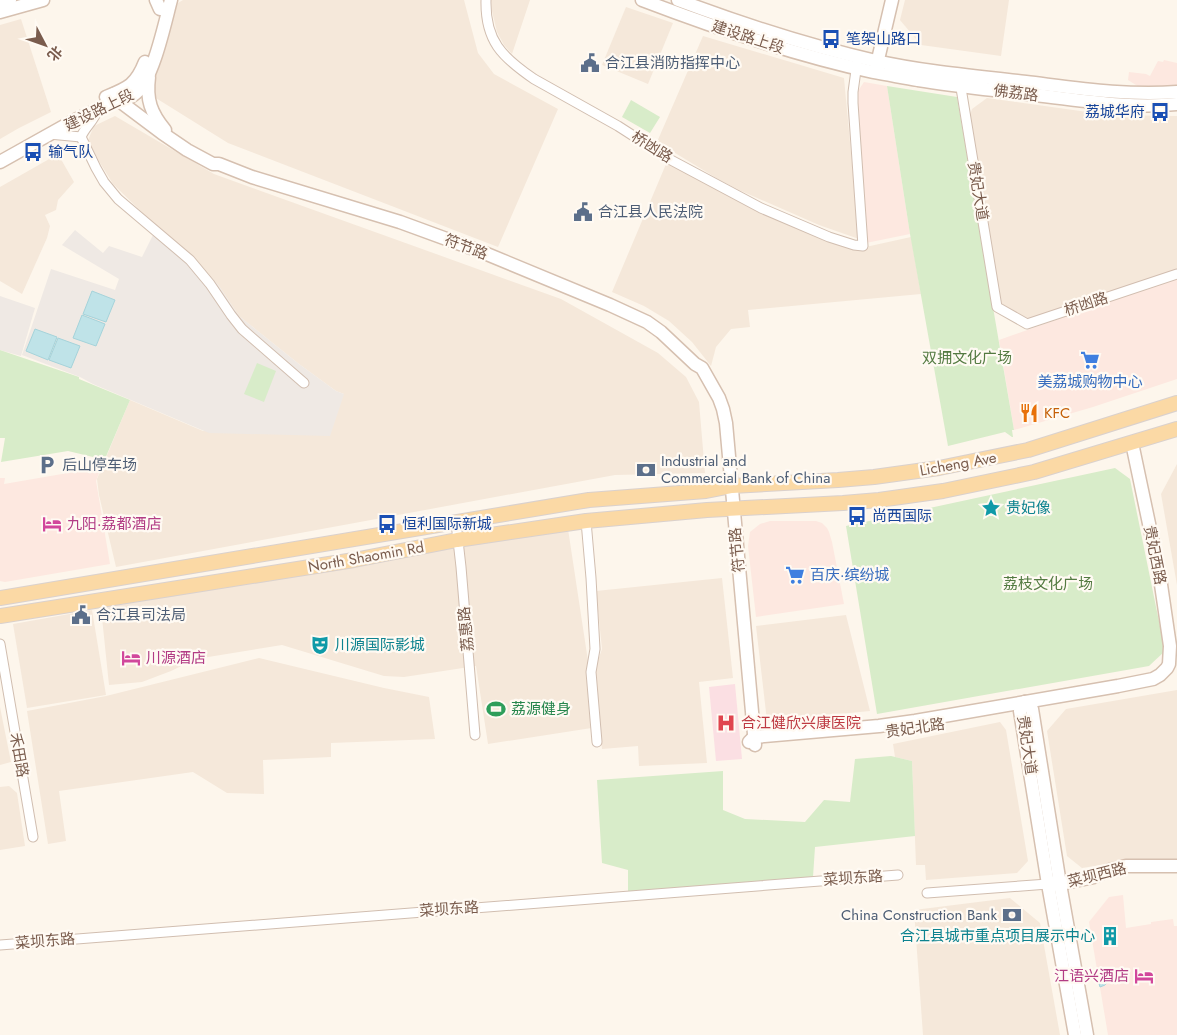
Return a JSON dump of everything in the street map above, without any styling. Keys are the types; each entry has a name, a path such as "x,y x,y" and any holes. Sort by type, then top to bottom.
{"main road":[{"path":"0,3 10,0"},
{"path":"0,12 43,0"},
{"name":"建设路上段","path":"0,153 72,112 135,94 143,86 150,72 171,0"},
{"name":"建设路上段","path":"642,0 791,52 857,62"},
{"name":"建设路上段","path":"678,0 857,62"},
{"path":"876,67 892,0"},
{"name":"建设路上段","path":"0,162 119,98 140,74 147,56 159,3"},
{"name":"佛荔路","path":"857,62 876,67 1108,104 1177,104"},
{"path":"150,72 148,86 149,102 155,116 165,130"},
{"name":"佛荔路","path":"960,80 1107,92 1177,92"},
{"name":"符节路","path":"119,98 165,130 216,160 219,164"},
{"name":"符节路","path":"119,98 162,133 187,150 213,164 219,164 252,177 409,226 482,252 610,305 649,323 674,342 695,364 702,368 719,398 726,423 728,487 752,742"},
{"name":"Licheng Ave","path":"728,487 856,479 958,465 1028,450 1177,403"},
{"name":"Licheng Ave","path":"730,510 879,500 963,488 1034,472 1177,429"},
{"name":"贵妃西路","path":"1136,442 1165,570 1177,642"},
{"name":"贵妃西路","path":"1026,707 1153,679 1160,675 1169,664 1170,646 1159,571 1136,442"},
{"path":"958,465 963,488"},
{"path":"939,468 943,491"},
{"path":"768,484 769,508"},
{"name":"North Shaomin Rd","path":"0,598 589,500 706,491 728,487"},
{"name":"North Shaomin Rd","path":"0,616 336,563 458,540 586,521 707,510 730,510"},
{"path":"1026,707 1119,694 1158,685 1165,681 1174,671 1177,661"},
{"name":"贵妃北路","path":"752,742 1026,707"},
{"name":"贵妃大道","path":"1026,707 1054,884 1075,1035"},
{"name":"菜坝西路","path":"1054,884 1094,877 1126,866 1177,866"},
{"name":"贵妃大道","path":"1054,884 1087,1035"}],"street":[{"name":"桥凼路","path":"486,0 486,21 496,46 523,72 618,126 671,160 761,208 829,237 863,246 853,103 857,62"},
{"name":"贵妃大道","path":"960,80 997,307"},
{"path":"80,138 98,110"},
{"path":"49,134 80,138"},
{"path":"80,138 104,182 118,199 190,260 210,284 242,329 304,383"},
{"name":"桥凼路","path":"997,307 1027,324 1177,274"},
{"path":"586,521 596,649 591,672 597,742"},
{"name":"荔惠路","path":"456,523 475,735"},
{"name":"禾田路","path":"0,644 34,837"},
{"name":"菜坝东路","path":"0,945 898,875"},
{"path":"927,893 1054,884"}],"shaded area":[{"path":"183,0 464,0 478,53 494,74 558,109 498,247 228,143 151,95 160,58 178,3"},
{"path":"491,0 530,0 512,54 504,45 497,32"},
{"path":"905,0 1009,0 1001,56 921,45 900,20"},
{"path":"626,7 673,23 648,84 602,65"},
{"path":"21,19 51,112 0,139 0,25"},
{"path":"703,36 844,78 859,239 819,225 739,190 657,142"},
{"path":"1164,60 1177,63 1177,88 1144,90 1128,80 1129,72 1150,76 1158,61 1163,62"},
{"path":"864,82 887,86 910,234 866,243 857,99 858,91"},
{"path":"987,98 1109,115 1177,116 1177,270 1027,320 1001,305 970,121 972,109"},
{"path":"115,116 214,174 561,299 658,353 686,377 699,402 705,473 615,475 116,567 97,479 130,400 203,431 344,394 336,391 299,364 239,316 219,286 198,263 157,227 113,184 88,140 94,126"},
{"path":"58,154 74,182 58,200 56,210 45,215 50,226 47,238 22,294 0,281 0,187"},
{"path":"669,157 720,185 861,248 911,237 921,294 748,310 750,327 731,329 716,347 711,366 692,342 669,321 644,306 612,292"},
{"path":"157,227 198,262 219,286 239,316 299,364 336,391 344,394 330,436 209,433 80,377 22,355 51,269 115,290 119,279 62,245 75,230 103,253 109,246 142,257"},
{"name":"美荔城购物中心","path":"1177,277 1177,379 1093,407 1014,430 999,340"},
{"path":"0,296 35,308 21,356 0,350"},
{"path":"1177,464 1177,585 1161,494"},
{"name":"九阳·荔都酒店","path":"91,469 99,473 96,481 110,564 5,582 0,581 0,478 5,478 4,484"},
{"name":"百庆·缤纷城","path":"770,521 816,521 822,523 827,528 832,542 844,604 756,617 748,546 750,532 760,524"},
{"path":"568,529 598,727 488,744 476,666 404,677 384,676 282,645 196,659 142,682 109,685 101,608"},
{"path":"722,578 733,678 699,682 707,763 639,766 638,746 602,749 594,672 602,649 596,591"},
{"path":"92,610 106,695 27,708 13,624"},
{"path":"846,615 870,711 767,721 756,626"},
{"path":"259,658 429,697 435,739 331,743 331,757 263,760 264,794 227,793 193,772 59,791 66,841 48,844 27,711 106,696"},
{"name":"合江健欣兴康医院","path":"735,684 742,759 716,761 709,687"},
{"path":"1177,690 1177,861 1113,863 1082,868 1067,856 1047,731 1066,709"},
{"path":"0,707 11,762 0,765"},
{"path":"1000,722 1006,730 1028,861 1017,873 926,880 925,865 916,865 912,761 895,757 893,744"},
{"path":"9,786 17,793 25,846 0,850 0,787"},
{"path":"1123,895 1126,928 1173,919 1174,926 1177,926 1177,1035 1108,1035 1089,922 1109,897"},
{"path":"1010,898 1040,923 1060,1035 923,1035 914,910"}],"green space":[{"name":"双拥文化广场","path":"887,86 957,97 1014,430 1012,430 1013,437 1005,432 948,446 910,234"},
{"path":"631,100 660,117 650,133 622,117"},
{"path":"0,350 79,377 79,379 130,400 99,473 95,471 93,457 68,451 1,462 5,438 0,438"},
{"path":"257,363 276,371 264,402 244,394"},
{"name":"荔枝文化广场","path":"1115,468 1130,479 1165,651 1149,666 877,714 846,526"},
{"path":"891,756 912,761 915,836 815,847 813,877 628,892 628,870 602,863 597,780 723,771 723,810 745,819 805,822 824,800 850,802 855,759"}],"water":[{"path":"92,291 115,300 106,322 83,314"},
{"path":"82,315 105,324 96,346 73,338"},
{"path":"35,329 57,337 48,360 26,351"},
{"path":"58,338 80,346 71,368 49,360"},
{"path":"1100,970 1106,974 1107,983 1100,987 1095,971"}],"place":[{"name":"笔架山路口","path":"831,39"},
{"name":"合江县消防指挥中心","path":"590,63"},
{"name":"荔城华府","path":"1160,112"},
{"name":"输气队","path":"33,152"},
{"name":"合江县人民法院","path":"583,212"},
{"name":"美荔城购物中心","path":"1090,360"},
{"name":"KFC","path":"1029,413"},
{"name":"后山停车场","path":"47,465"},
{"name":"Industrial and Commercial Bank of China","path":"646,470"},
{"name":"贵妃像","path":"991,508"},
{"name":"尚西国际","path":"857,516"},
{"name":"九阳·荔都酒店","path":"52,524"},
{"name":"恒利国际新城","path":"387,524"},
{"name":"百庆·缤纷城","path":"795,575"},
{"name":"合江县司法局","path":"81,615"},
{"name":"川源国际影城","path":"320,645"},
{"name":"川源酒店","path":"131,658"},
{"name":"荔源健身","path":"496,709"},
{"name":"合江健欣兴康医院","path":"726,723"},
{"name":"China Construction Bank","path":"1012,915"},
{"name":"合江县城市重点项目展示中心","path":"1110,936"},
{"name":"江语兴酒店","path":"1144,976"}]}
